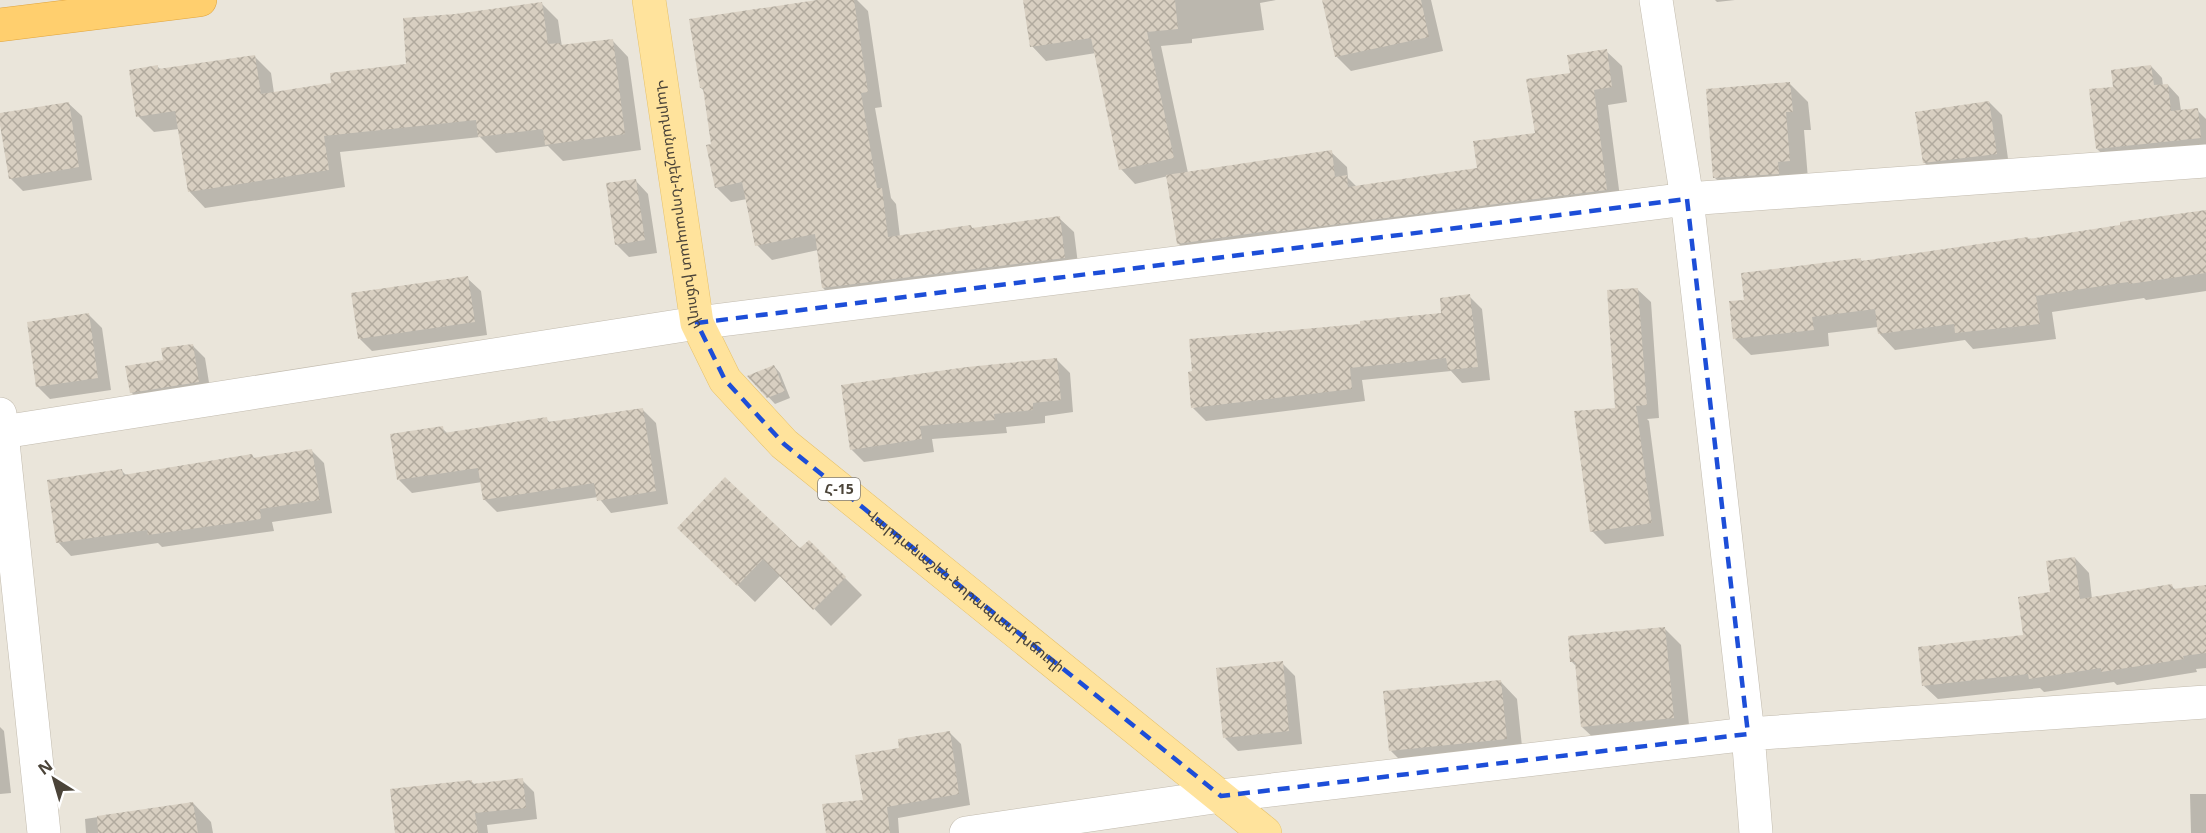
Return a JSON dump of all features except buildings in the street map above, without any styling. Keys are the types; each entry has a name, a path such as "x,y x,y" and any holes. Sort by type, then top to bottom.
{"highway":[{"path":"0,25 200,0"}],"main road":[{"name":"Վարդանաշեն-Նորապատ խճուղի","path":"649,0 697,323 725,380 784,444 1265,833"}],"street":[{"path":"1656,0 1687,199 1748,734 1756,833"},
{"path":"44,833 1,423 697,323 1687,199 2206,161"},
{"path":"966,833 1221,796 1748,734 2206,702"}],"highlighted area":[{"path":"1687,199 1748,734 1221,796 784,444 725,380 697,323"}],"shaded area":[{"path":"0,0 2206,0 2206,833 0,833"}]}
